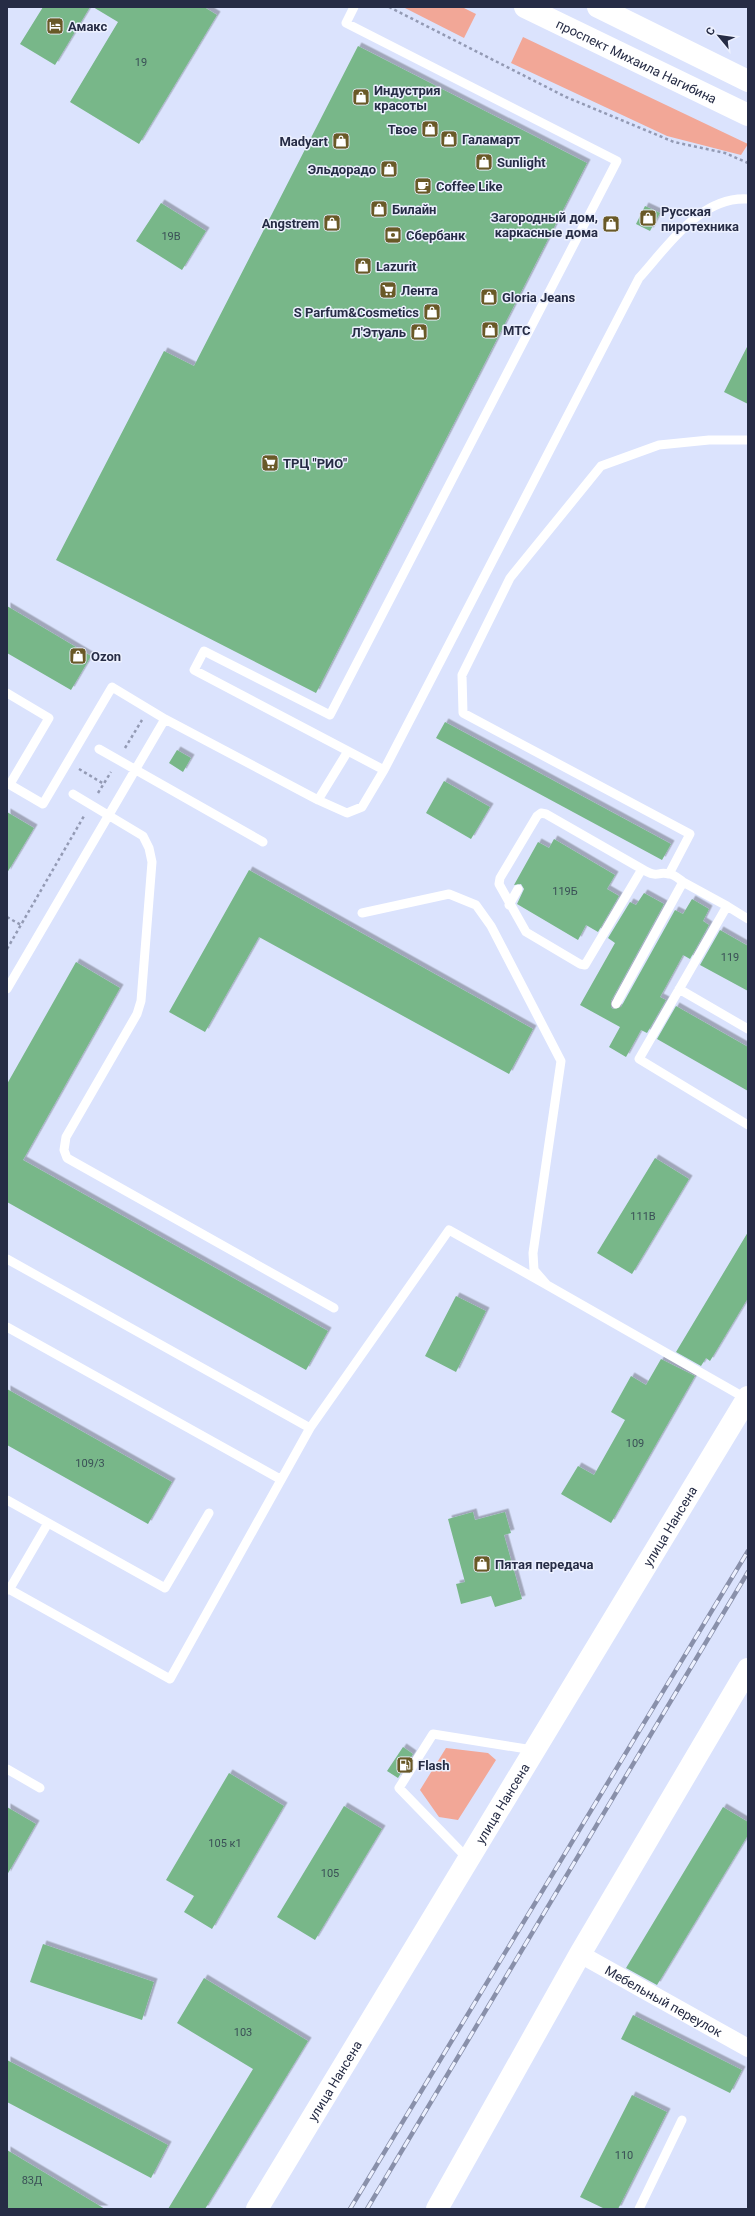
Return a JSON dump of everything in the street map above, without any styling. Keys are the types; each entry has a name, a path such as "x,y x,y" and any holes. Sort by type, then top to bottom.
{"main road":[{"name":"проспект Михаила Нагибина","path":"525,7 748,115"},
{"path":"598,7 748,81"},
{"name":"улица Нансена","path":"257,2209 747,1398"},
{"path":"437,2209 580,1954 748,1669"}],"street":[{"name":"Мебельный переулок","path":"580,1954 748,2048"}],"lane":[{"path":"354,7 346,22 617,161 330,715 204,651 194,670 384,770"},
{"path":"7,693 49,718 8,784 43,804 112,687 165,719 318,800 347,813 362,807 384,770 639,278 694,217 734,198 748,199"},
{"path":"669,874 690,834 464,713 462,675 510,578 601,466 659,445 709,440 748,440"},
{"path":"7,989 165,719"},
{"path":"99,749 263,842"},
{"path":"318,800 348,751"},
{"path":"72,794 143,836 149,848 152,862 141,1000 137,1014 66,1137 64,1150 67,1158 334,1308"},
{"path":"642,869 585,965 530,935 523,928 500,889 500,878 537,816 541,813 654,875 669,874 748,919"},
{"path":"616,1004 683,882"},
{"path":"509,904 518,890"},
{"path":"362,913 449,894 476,905 491,926 561,1060 533,1253 534,1270 547,1285"},
{"path":"727,906 639,1059 748,1125"},
{"path":"679,989 748,1030"},
{"path":"48,1523 8,1589 170,1679 280,1479 310,1428 449,1230 747,1398"},
{"path":"7,1259 310,1428"},
{"path":"7,1327 280,1479"},
{"path":"7,1500 165,1588 209,1513"},
{"path":"469,1860 399,1788 433,1734 535,1751"},
{"path":"7,1769 40,1788"},
{"path":"639,2209 682,2120"}],"path":[{"path":"389,7 566,97 674,142 725,153 748,163"},
{"path":"7,949 148,709"},
{"path":"76,767 104,784"},
{"path":"7,917 21,925"}],"shaded area":[{"path":"403,7 462,7 476,14 464,38"},
{"path":"523,37 748,144 741,155 667,136 511,63"},
{"path":"446,1748 488,1753 496,1760 458,1820 439,1817 420,1790"}],"building":[{"name":"Амакс","path":"43,7 90,7 55,65 20,44"},
{"path":"93,7 204,7 217,15 139,144 70,102 118,22"},
{"name":"ТРЦ \"РИО\"","path":"358,46 587,163 316,693 56,560 164,351 194,366"},
{"path":"161,203 206,231 182,270 136,241"},
{"name":"Русская пиротехника","path":"645,206 660,213 650,231 636,224"},
{"path":"748,345 748,404 724,392"},
{"path":"7,606 91,656 71,690 7,653"},
{"path":"445,722 671,844 662,860 436,738"},
{"path":"177,750 191,758 183,772 169,763"},
{"path":"444,781 490,807 471,839 426,813"},
{"path":"7,812 34,828 7,873"},
{"path":"554,839 615,875 607,889 619,896 598,932 586,925 578,940 517,904 524,889 521,884 514,885 538,842 549,848"},
{"path":"249,870 533,1029 509,1074 259,937 205,1032 169,1012"},
{"path":"644,893 664,904 611,1001 611,1007 613,1009 621,1007 675,910 683,914 692,899 709,909 703,921 709,925 690,959 683,955 660,997 666,1000 647,1033 641,1030 626,1057 609,1047 620,1027 580,1005 615,943 608,938 630,902 636,905"},
{"path":"720,930 748,946 748,991 700,965"},
{"path":"76,962 120,988 23,1160 328,1331 306,1370 7,1202 7,1084"},
{"path":"676,1006 748,1047 748,1091 657,1039"},
{"path":"655,1158 689,1179 632,1274 597,1253"},
{"path":"748,1232 748,1298 710,1361 706,1358 701,1366 676,1352"},
{"path":"456,1296 486,1311 456,1372 425,1356"},
{"path":"661,1359 695,1376 611,1523 561,1494 578,1466 594,1475 625,1420 611,1412 631,1376 646,1385"},
{"path":"7,1389 172,1482 148,1524 7,1445"},
{"path":"473,1512 475,1520 505,1512 511,1533 504,1535 522,1599 495,1607 491,1596 461,1604 456,1584 465,1582 448,1519"},
{"path":"403,1747 413,1754 398,1778 387,1771"},
{"path":"229,1773 284,1806 212,1929 184,1912 194,1896 166,1880"},
{"path":"344,1806 382,1829 315,1940 277,1917"},
{"path":"7,1807 36,1824 7,1875"},
{"path":"723,1807 748,1822 748,1835 657,1985 626,1968"},
{"path":"43,1944 154,1982 142,2020 30,1982"},
{"path":"204,1978 308,2041 205,2209 168,2209 253,2069 177,2023"},
{"path":"633,2015 742,2070 730,2093 621,2039"},
{"path":"7,2060 168,2145 151,2178 7,2102"},
{"path":"632,2095 667,2112 618,2209 605,2209 580,2197"},
{"path":"7,2150 105,2209 7,2209"}],"railway":[{"path":"350,2209 748,1551"},
{"path":"367,2209 748,1572"}],"place":[{"name":"Амакс","path":"55,26"},
{"name":"Индустрия красоты","path":"361,97"},
{"name":"Твое","path":"430,129"},
{"name":"Галамарт","path":"449,139"},
{"name":"Madyart","path":"341,141"},
{"name":"Sunlight","path":"484,162"},
{"name":"Эльдорадо","path":"389,169"},
{"name":"Coffee Like","path":"423,186"},
{"name":"Билайн","path":"379,209"},
{"name":"Русская пиротехника","path":"648,218"},
{"name":"Angstrem","path":"332,223"},
{"name":"Загородный дом, каркасные дома","path":"611,224"},
{"name":"Сбербанк","path":"393,235"},
{"name":"Lazurit","path":"363,266"},
{"name":"Лента","path":"388,290"},
{"name":"Gloria Jeans","path":"489,297"},
{"name":"S Parfum&Cosmetics","path":"432,312"},
{"name":"МТС","path":"490,330"},
{"name":"Л'Этуаль","path":"419,332"},
{"name":"ТРЦ \"РИО\"","path":"270,463"},
{"name":"Ozon","path":"78,656"},
{"name":"Пятая передача","path":"482,1564"},
{"name":"Flash","path":"405,1765"}]}
